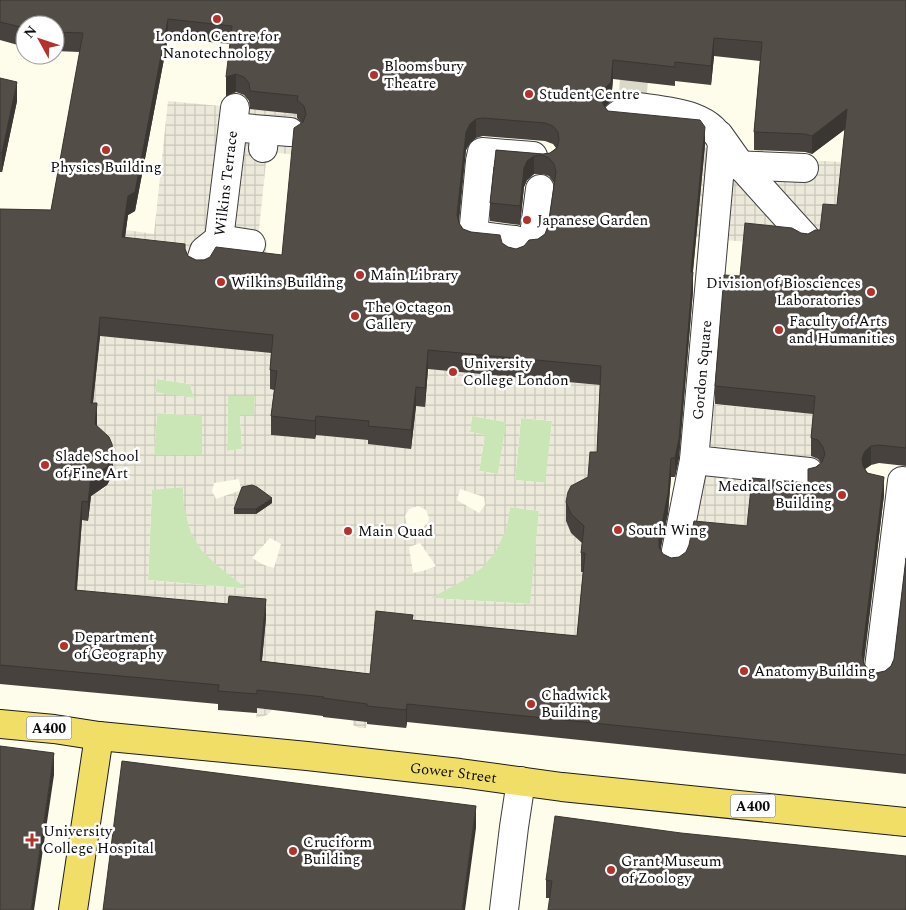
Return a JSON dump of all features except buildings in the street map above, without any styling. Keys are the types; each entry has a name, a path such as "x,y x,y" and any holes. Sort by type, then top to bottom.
{"main road":[{"name":"Gower Street","path":"0,724 54,729 99,736 307,756 562,787 906,822"},
{"path":"73,910 99,736"}],"street":[{"name":"Gordon Square","path":"617,116 632,106 695,117 719,135 731,165 694,460 674,561"},
{"name":"Wilkins Terrace","path":"251,244 208,252 234,117 287,135"},
{"path":"482,152 543,164 533,243 514,246 473,236 476,160 482,152"},
{"path":"731,165 804,168"},
{"path":"731,165 805,237"},
{"path":"694,460 809,472"},
{"path":"878,676 895,480"},
{"path":"504,910 521,781"}],"green space":[{"path":"157,379 190,384 194,398 155,393"},
{"path":"228,396 255,396 254,415 240,415 242,449 227,451"},
{"path":"157,413 203,416 202,455 154,455"},
{"path":"472,416 507,422 498,474 479,471 485,435 470,432"},
{"path":"521,418 552,421 546,483 515,480"},
{"path":"183,487 188,522 201,547 221,568 249,589 148,580 152,489"},
{"path":"510,507 539,511 531,604 430,598 473,573 493,554 506,526"}],"shaded area":[{"path":"168,101 314,115 310,156 267,152 258,239 267,240 264,271 116,255 119,229 154,234"},
{"path":"736,142 750,152 805,160 843,162 837,224 820,250 696,237 705,148"},
{"name":"Main Quad","path":"100,336 273,353 270,389 277,390 271,435 315,439 316,435 369,440 413,405 425,406 429,369 601,385 597,471 588,498 566,521 571,533 584,541 582,572 585,572 577,655 370,686 366,728 359,728 353,725 356,691 272,710 267,715 256,718 266,618 76,597 82,520 88,520 91,493 104,489 113,473 112,463 91,421","holes":["157,379 190,384 194,398 155,392","228,396 255,396 254,415 240,415 242,449 227,451","157,413 202,416 202,455 154,455","472,416 506,422 498,474 479,471 485,435 470,432","521,418 552,421 545,483 515,480","239,479 241,490 216,499 212,491 214,483","183,487 184,508 191,533 202,551 247,589 148,580 152,490","460,489 484,497 485,505 479,513 457,500","418,506 426,510 429,518 422,529 413,529 407,525 405,516 409,509","510,507 539,511 530,604 431,598 482,568 496,551 507,527","270,538 281,544 274,568 252,558","420,543 436,566 413,573 409,547"]},
{"path":"687,402 815,414 802,576 671,563 682,449 678,449 681,411 686,411"}],"tunnel":[{"path":"632,106 640,0"}],"place":[{"name":"London Centre for Nanotechnology","path":"217,19"},
{"name":"Bloomsbury Theatre","path":"374,75"},
{"name":"Student Centre","path":"529,94"},
{"name":"Physics Building","path":"106,150"},
{"name":"Japanese Garden","path":"527,220"},
{"name":"Main Library","path":"360,275"},
{"name":"Wilkins Building","path":"221,282"},
{"name":"Division of Biosciences Laboratories","path":"871,292"},
{"name":"The Octagon Gallery","path":"355,316"},
{"name":"Faculty of Arts and Humanities","path":"779,330"},
{"name":"University College London","path":"453,372"},
{"name":"Slade School of Fine Art","path":"45,465"},
{"name":"Medical Sciences Building","path":"842,495"},
{"name":"South Wing","path":"618,530"},
{"name":"Main Quad","path":"348,531"},
{"name":"Department of Geography","path":"64,646"},
{"name":"Anatomy Building","path":"744,671"},
{"name":"Chadwick Building","path":"531,704"},
{"name":"University College Hospital","path":"32,840"},
{"name":"Cruciform Building","path":"293,851"},
{"name":"Grant Museum of Zoology","path":"611,870"}]}
